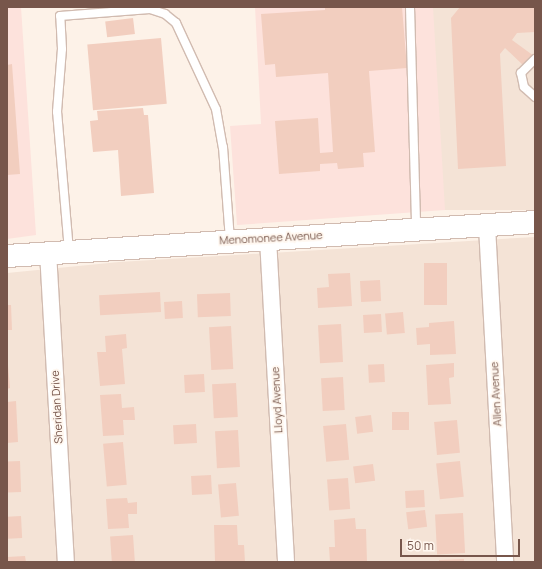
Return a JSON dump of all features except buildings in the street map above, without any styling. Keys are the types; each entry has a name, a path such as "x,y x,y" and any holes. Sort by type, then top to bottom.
{"street":[{"name":"Menomonee Avenue","path":"7,256 58,251 535,222"},
{"name":"Allen Avenue","path":"487,226 505,562"},
{"name":"Lloyd Avenue","path":"268,239 286,562"},
{"name":"Sheridan Drive","path":"58,251 66,562"}],"lane":[{"path":"410,7 416,230"},
{"path":"58,251 58,124 62,49 60,16 150,9 165,14 176,23 216,109 223,147 230,241"},
{"path":"535,59 521,73 524,87 535,96"}],"shaded area":[{"path":"7,7 21,7 36,235 7,239"},
{"path":"255,7 433,7 445,210 237,225 230,126 261,124"},
{"path":"433,7 535,7 535,210 433,210"},
{"path":"535,237 535,562 7,562 7,273 119,262"}]}
